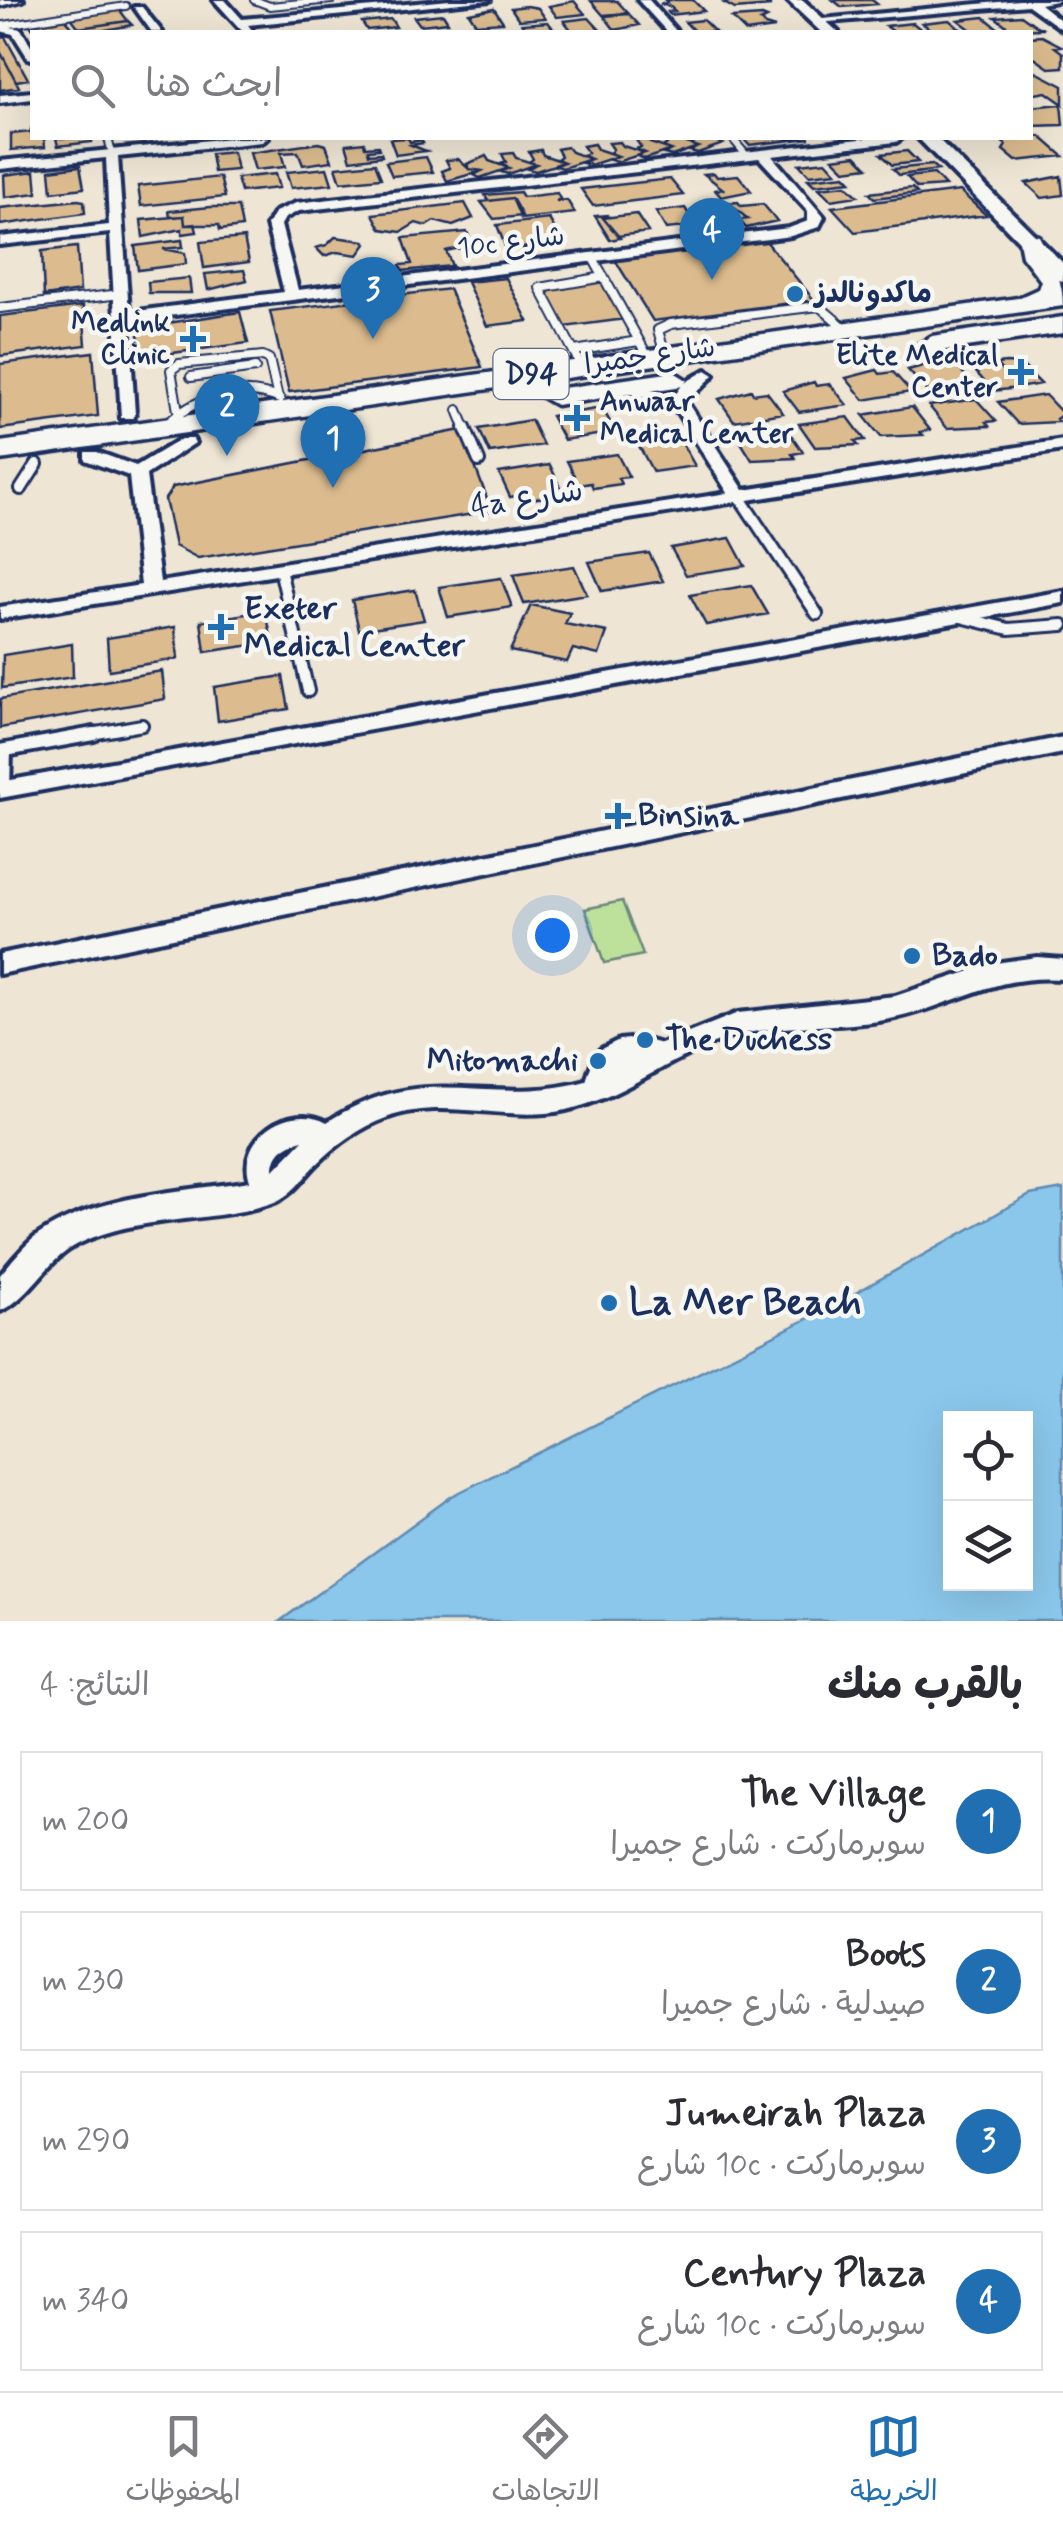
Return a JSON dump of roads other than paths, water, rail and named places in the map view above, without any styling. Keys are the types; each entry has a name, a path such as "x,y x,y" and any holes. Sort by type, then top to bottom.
{"main road":[{"path":"1032,241 1034,256 1054,281 1024,318 1063,333"},
{"name":"شارع جميرا","path":"0,450 187,443 613,389 869,352 1024,318 1063,299"},
{"path":"869,352 887,338 1063,312"},
{"name":"شارع جميرا","path":"10,479 37,464 170,419 578,359 846,330 1024,318 1063,325"}],"street":[{"path":"0,3 18,0"},
{"path":"220,0 247,30"},
{"path":"240,22 485,0"},
{"path":"644,0 670,30"},
{"path":"794,0 828,30"},
{"path":"816,20 1056,0"},
{"path":"1031,3 1063,27"},
{"path":"132,7 155,30"},
{"path":"1,24 18,31 30,52"},
{"path":"0,99 30,96"},
{"path":"292,296 274,224 280,215 296,207 879,140"},
{"path":"933,140 1063,274"},
{"path":"933,140 1063,251"},
{"path":"0,165 110,146 195,141"},
{"path":"110,146 127,414"},
{"name":"10c شارع","path":"123,316 792,232 814,224 814,210 755,155"},
{"path":"0,241 116,228"},
{"path":"679,402 689,387 706,375"},
{"path":"613,389 648,392 679,402 738,496"},
{"path":"137,473 86,448 127,414 170,419"},
{"path":"137,473 187,443"},
{"name":"4a شارع","path":"0,613 1063,445"},
{"path":"137,473 151,590"},
{"path":"2,790 1063,597"},
{"path":"0,964 1063,745"},
{"path":"0,1296 46,1247 82,1227 268,1191 260,1165 266,1150 280,1134 311,1127 328,1138 378,1108 424,1096 536,1103 598,1090 698,1038 753,1020 896,1007 994,972 1033,967 1063,970"}],"lane":[{"path":"254,0 270,6 332,0"},
{"path":"316,2 324,14"},
{"path":"1,24 132,7"},
{"path":"735,140 755,155"},
{"path":"593,258 651,351"},
{"path":"578,359 540,288 604,277"},
{"path":"0,308 120,294"},
{"path":"252,355 259,392"},
{"path":"170,419 171,370 187,363 252,355 269,359 284,403"},
{"path":"187,363 197,400"},
{"path":"191,377 254,368"},
{"path":"170,419 197,400 259,392 284,403"},
{"path":"458,410 479,462"},
{"path":"738,496 817,614"},
{"path":"280,569 308,691"},
{"path":"957,616 1007,630 1063,624"},
{"path":"2,790 2,750 142,724"}],"water":[{"path":"1063,1189 1063,1621 280,1621 452,1496 827,1309 1030,1195"}],"place":[{"name":"Century Plaza","path":"712,280"},
{"name":"ماكدونالدز","path":"795,294"},
{"name":"Medlink Clinic","path":"193,339"},
{"name":"Jumeirah Plaza","path":"373,339"},
{"name":"Elite Medical Center","path":"1021,372"},
{"name":"Anwaar Medical Center","path":"577,418"},
{"name":"Boots","path":"227,456"},
{"name":"The Village","path":"333,488"},
{"name":"Exeter Medical Center","path":"221,627"},
{"name":"Binsina","path":"618,816"},
{"name":"Bado","path":"912,956"},
{"name":"The Duchess","path":"645,1040"},
{"name":"Mitomachi","path":"598,1061"},
{"name":"La Mer Beach","path":"609,1303"}]}
